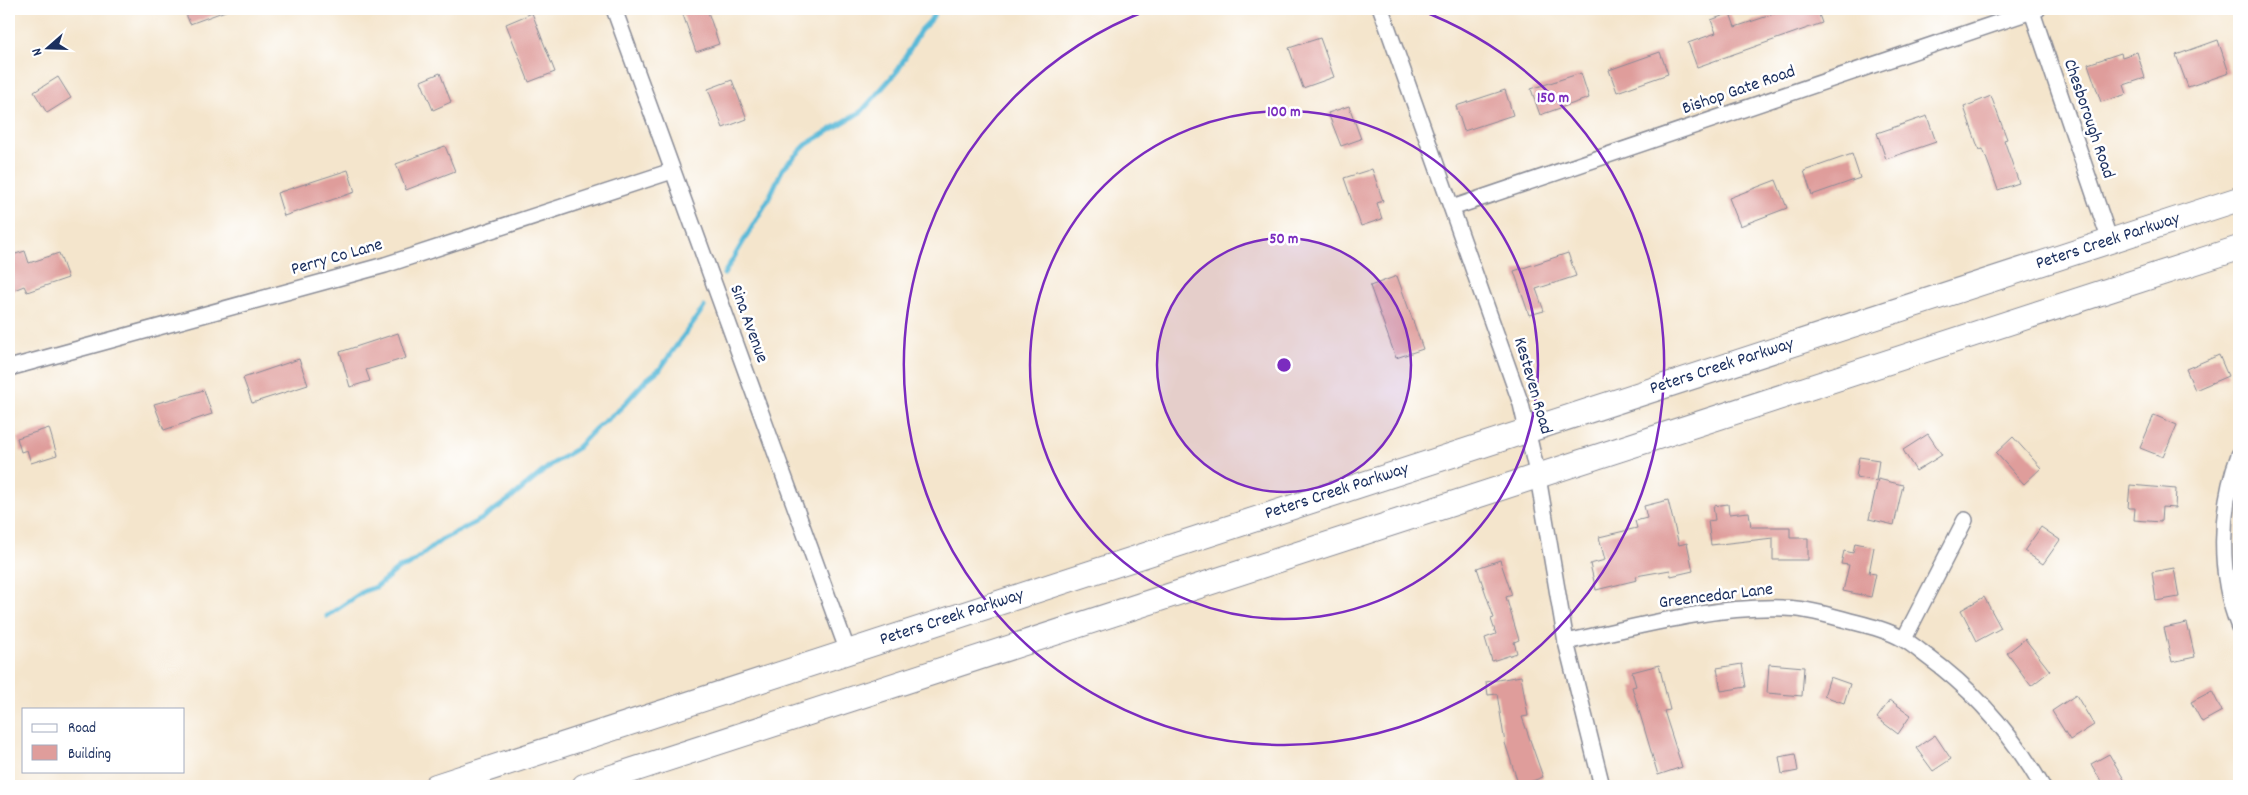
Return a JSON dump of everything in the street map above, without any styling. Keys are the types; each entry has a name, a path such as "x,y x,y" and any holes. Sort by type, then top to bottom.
{"main road":[{"name":"Peters Creek Parkway","path":"436,786 2239,199"},
{"path":"584,786 1538,478 2239,248"}],"street":[{"name":"Sina Avenue","path":"614,9 848,652"},
{"name":"Kesteven Road","path":"1382,9 1506,358 1527,430 1538,478 1566,642 1602,786"},
{"name":"Bishop Gate Road","path":"1452,208 2034,9"},
{"name":"Chesborough Road","path":"2034,9 2110,241"},
{"name":"Perry Co Lane","path":"9,368 385,264 672,171"},
{"path":"2239,455 2230,487 2225,533 2225,564 2229,595 2239,628"},
{"path":"1904,639 1965,520"},
{"name":"Greencedar Lane","path":"1566,642 1685,617 1746,609 1784,608 1815,612 1875,628 1904,639 1964,685 1995,718 2030,765 2042,786"}],"building":[{"path":"184,9 228,9 228,10 190,24"},
{"path":"681,9 707,9 719,44 696,52"},
{"path":"1789,9 1817,9 1822,23 1697,67 1688,43 1716,33 1711,20 1730,13 1735,27"},
{"path":"532,13 555,72 529,82 506,24"},
{"path":"1320,38 1334,77 1303,88 1289,48"},
{"path":"2218,40 2229,73 2188,87 2176,55"},
{"path":"1660,52 1668,74 1617,92 1609,70"},
{"path":"2137,52 2145,78 2124,85 2127,94 2101,102 2088,64 2121,53 2122,57"},
{"path":"440,73 451,102 433,110 421,81"},
{"path":"1581,73 1589,98 1540,115 1531,89"},
{"path":"58,77 71,98 47,113 34,92"},
{"path":"732,80 747,119 723,128 708,89"},
{"path":"1505,90 1513,115 1464,131 1456,106"},
{"path":"1991,96 2007,139 2004,140 2019,183 1998,190 1983,149 1979,150 1964,107"},
{"path":"1349,106 1361,139 1341,146 1328,113"},
{"path":"1927,116 1936,142 1886,159 1877,133"},
{"path":"445,146 455,171 406,190 396,164"},
{"path":"1852,154 1860,178 1812,195 1804,171"},
{"path":"1372,169 1383,201 1377,203 1382,219 1361,226 1344,178"},
{"path":"348,170 355,192 284,216 277,193"},
{"path":"1776,180 1787,208 1740,226 1729,198"},
{"path":"25,251 29,263 59,253 68,278 27,292 24,286 9,292 9,256"},
{"path":"1568,253 1576,276 1536,289 1544,311 1529,315 1514,271"},
{"path":"1397,276 1423,349 1396,358 1370,286"},
{"path":"398,333 406,358 366,370 370,381 350,387 340,352"},
{"path":"2219,355 2228,376 2195,390 2186,369"},
{"path":"299,359 308,385 252,403 243,378"},
{"path":"204,390 212,414 164,430 154,404"},
{"path":"2154,415 2177,425 2163,457 2140,448"},
{"path":"49,428 57,455 31,463 27,450 21,452 17,438"},
{"path":"1928,434 1942,455 1916,471 1903,450"},
{"path":"2013,437 2041,468 2024,484 1996,453"},
{"path":"1859,457 1879,460 1876,481 1856,477"},
{"path":"1878,479 1903,485 1894,525 1869,519"},
{"path":"2130,485 2176,489 2175,508 2162,507 2161,522 2134,520 2135,508 2128,508"},
{"path":"1668,500 1679,545 1687,543 1693,571 1671,576 1670,570 1636,576 1637,580 1596,590 1590,564 1605,560 1599,537 1637,528 1635,521 1647,518 1644,506"},
{"path":"1728,504 1729,514 1749,512 1751,527 1790,527 1790,538 1808,538 1808,560 1773,560 1773,538 1711,545 1708,521 1715,520 1713,506"},
{"path":"2041,527 2060,540 2043,564 2024,551"},
{"path":"1855,543 1874,547 1869,573 1876,574 1871,597 1843,591 1849,565 1841,564 1844,551 1853,553"},
{"path":"1500,560 1512,595 1506,597 1519,640 1514,642 1517,653 1492,661 1485,638 1496,634 1491,619 1494,618 1477,568"},
{"path":"2174,568 2179,597 2156,601 2152,572"},
{"path":"1984,597 2001,628 1977,641 1961,610"},
{"path":"2187,623 2195,657 2172,662 2164,628"},
{"path":"2025,639 2050,671 2031,686 2007,653"},
{"path":"1742,664 1746,687 1721,691 1717,668"},
{"path":"1769,664 1804,667 1802,696 1767,693"},
{"path":"1659,665 1670,710 1664,711 1682,767 1658,775 1632,687 1636,686 1632,672"},
{"path":"1521,676 1528,716 1522,717 1543,777 1519,786 1505,743 1497,694 1488,695 1486,682"},
{"path":"1830,677 1850,684 1844,703 1824,696"},
{"path":"2212,691 2222,711 2202,722 2191,702"},
{"path":"2076,695 2094,725 2070,740 2052,711"},
{"path":"1890,700 1911,715 1898,734 1877,718"},
{"path":"1935,735 1951,759 1933,771 1916,748"},
{"path":"1795,754 1798,771 1782,774 1779,757"},
{"path":"2109,754 2128,786 2104,786 2091,764"}],"waterway":[{"path":"724,274 768,200 783,168 807,144 862,111 898,70 920,31 930,21 937,9"},
{"path":"327,616 364,591 376,587 399,568 409,565 441,540 480,520 510,499 552,464 576,449 595,429 620,409 646,380 660,369 704,307"}]}
